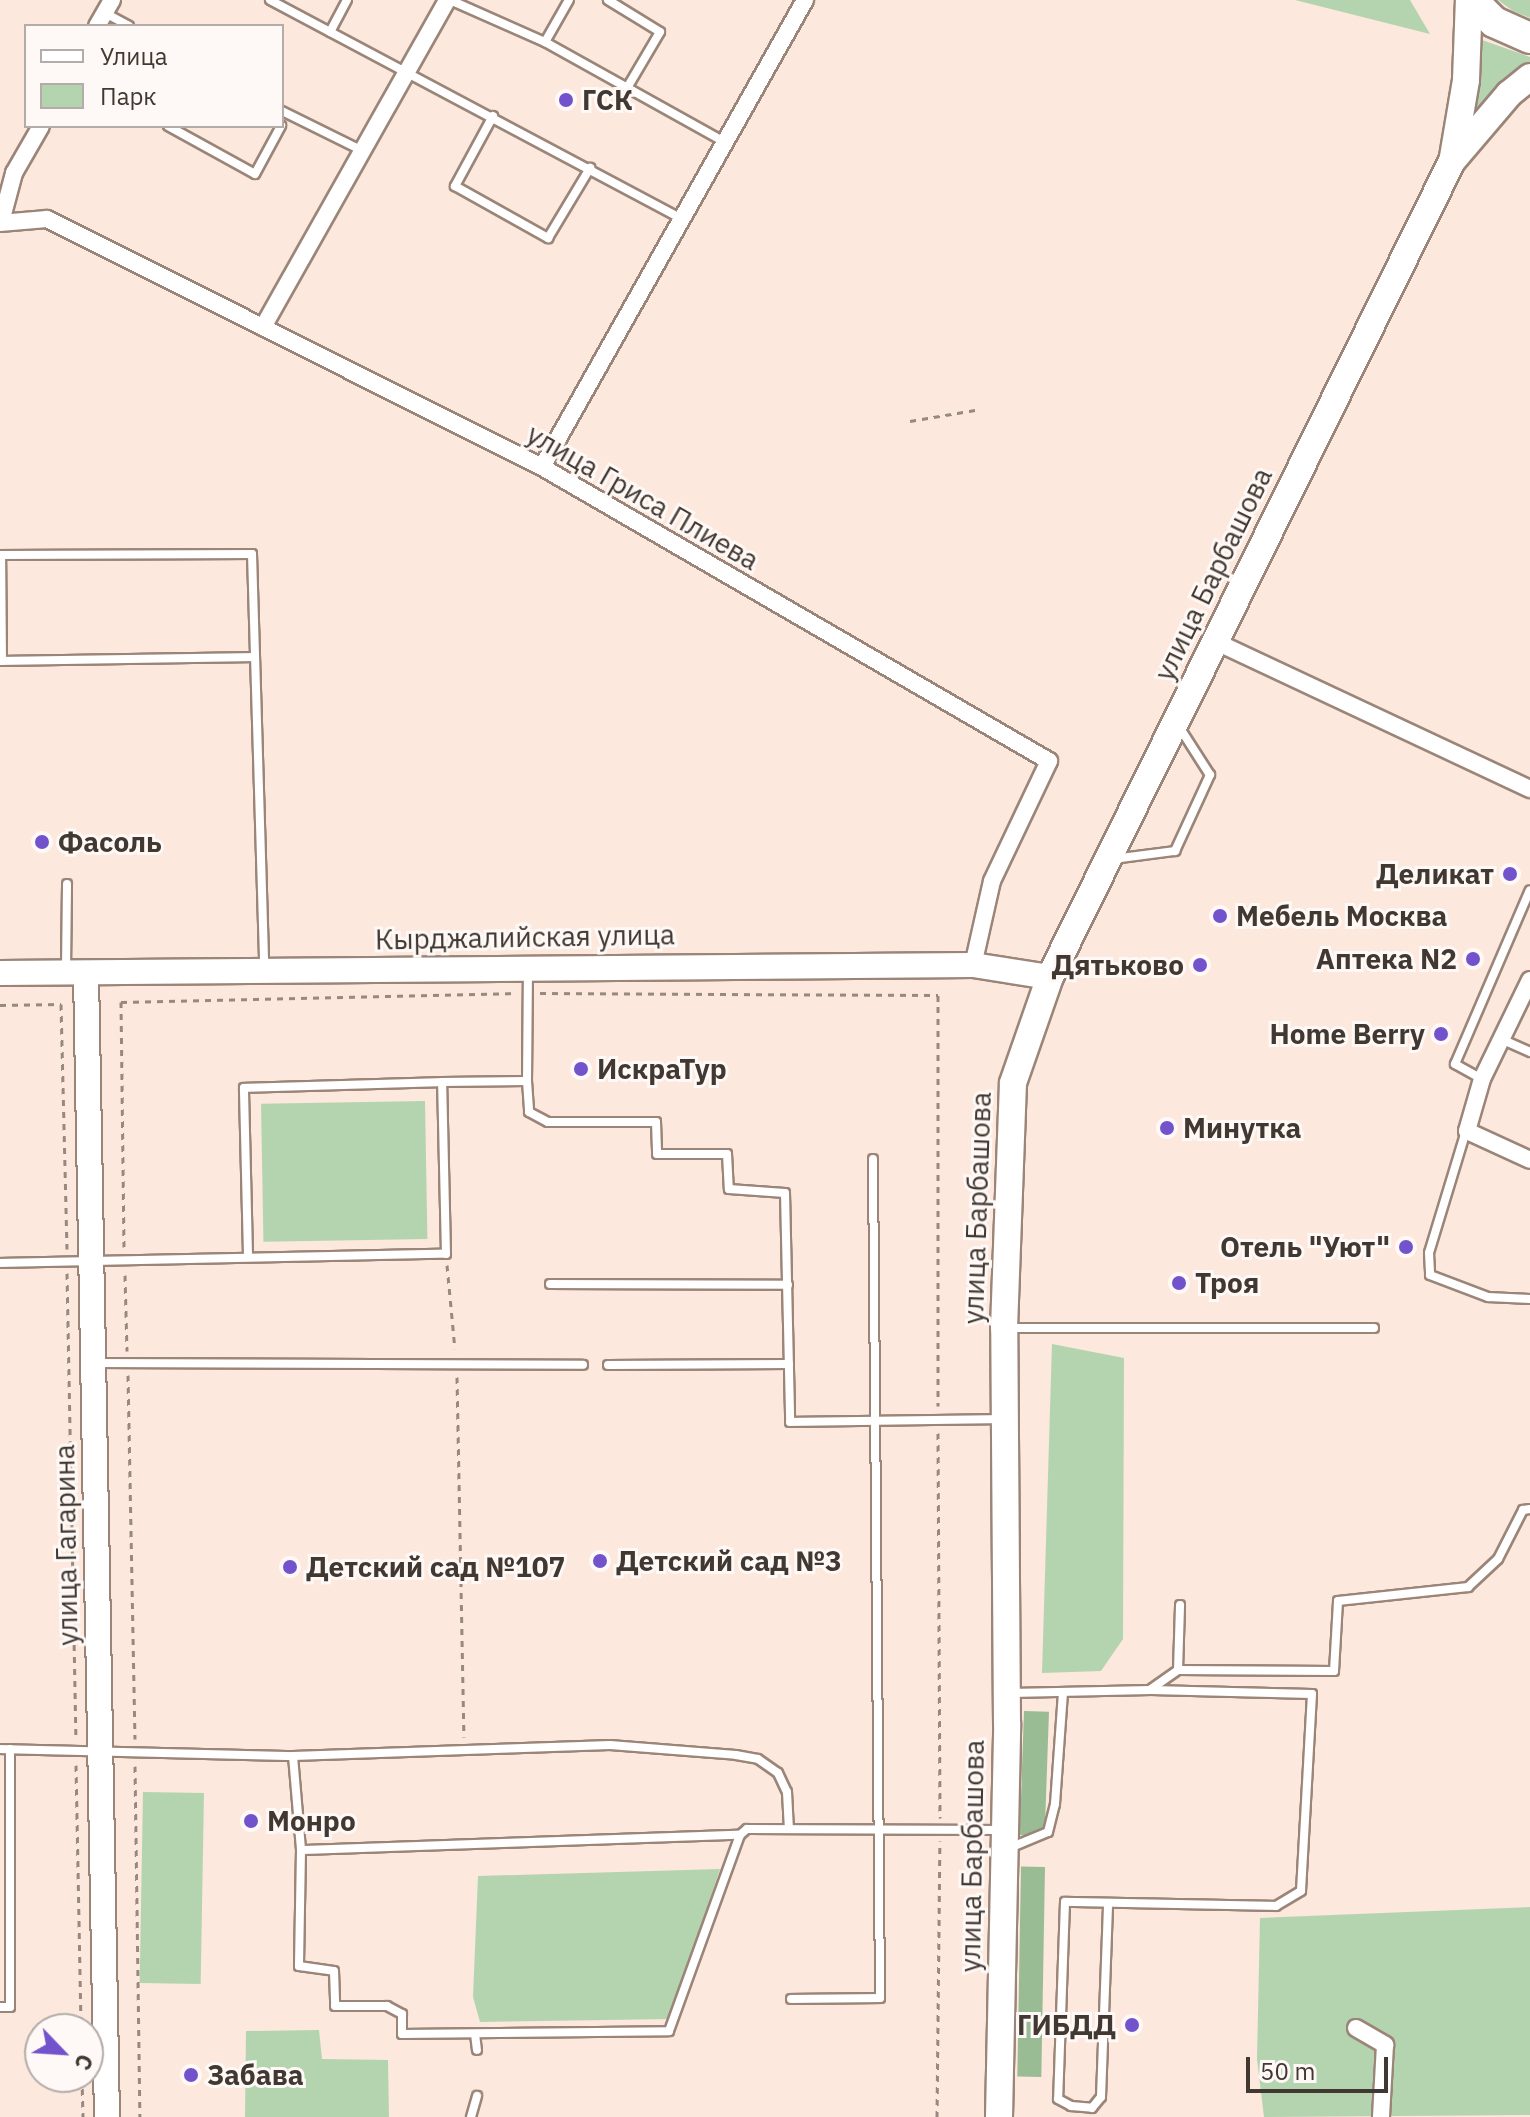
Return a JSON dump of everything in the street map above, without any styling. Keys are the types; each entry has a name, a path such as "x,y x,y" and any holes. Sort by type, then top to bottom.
{"highway":[{"path":"1470,0 1494,22 1530,38"}],"main road":[{"name":"улица Барбашова","path":"1452,161 1466,80 1470,0"},
{"name":"улица Барбашова","path":"999,2117 1006,1693 1004,1328 1013,1083 1050,977 1452,161 1509,94 1530,77"}],"street":[{"path":"263,327 448,0"},
{"path":"542,467 805,0"},
{"path":"0,222 14,173 40,128"},
{"name":"улица Гриса Плиева","path":"0,222 47,219 542,467 1049,761 992,881 973,965"},
{"path":"1214,641 1530,789"},
{"name":"Кырджалийская улица","path":"0,973 528,966 973,965 1050,977"},
{"name":"улица Гагарина","path":"76,973 79,1261 92,1363 88,1751 107,2117"},
{"path":"1529,983 1482,1079 1467,1131 1530,1160"},
{"path":"1356,2028 1385,2045 1381,2117"}],"lane":[{"path":"270,0 680,218"},
{"path":"330,32 347,0"},
{"path":"448,0 545,42 723,141"},
{"path":"545,42 569,0"},
{"path":"608,0 660,32 627,88"},
{"path":"104,13 125,24"},
{"path":"285,113 361,150"},
{"path":"493,116 455,186 548,238 590,168"},
{"path":"172,128 255,174 281,128"},
{"path":"254,657 1,661 1,555 252,554 264,970"},
{"path":"1108,859 1175,851 1210,775 1177,722"},
{"path":"67,884 76,973"},
{"path":"1482,1079 1455,1064 1530,890"},
{"path":"528,966 529,1112 548,1122 656,1122 657,1154 727,1154 729,1189 785,1193 790,1422 1004,1419"},
{"path":"1501,1039 1530,1052"},
{"path":"248,1255 244,1088 527,1081"},
{"path":"0,1263 248,1255 446,1254 442,1082"},
{"path":"1467,1131 1429,1253 1430,1275 1488,1297 1530,1299"},
{"path":"791,1999 880,1998 881,1829 873,1159"},
{"path":"550,1284 788,1285"},
{"path":"1004,1328 1374,1328"},
{"path":"92,1363 583,1365"},
{"path":"608,1365 789,1364"},
{"path":"1151,1690 1178,1670 1334,1671 1338,1601 1468,1587 1498,1559 1523,1510 1530,1509"},
{"path":"1178,1670 1180,1605"},
{"path":"1006,1693 1151,1690 1312,1694 1301,1891 1276,1906 1065,1902 1058,2099 1071,2106 1092,2108 1101,2097 1108,1903"},
{"path":"293,1756 301,1850 299,1966 334,1971 335,2006 387,2006 402,2014 402,2034 669,2031 740,1835 747,1829 941,1829 1002,1840 1048,1832 1055,1804 1063,1692"},
{"path":"0,2007 10,2007 5,1749 135,1749 293,1756 610,1745 758,1759 778,1773 787,1792 789,1828"},
{"path":"301,1850 740,1835"},
{"path":"475,2034 477,2050"},
{"path":"471,2117 477,2096"}],"path":[{"path":"910,421 975,410"},
{"path":"140,2117 121,1002 529,993 938,995 941,1829 937,2117"},
{"path":"0,1005 61,1004 79,1261 88,1751 81,2013"},
{"path":"446,1254 457,1365 464,1750"},
{"path":"82,2093 83,2117"}],"green space":[{"path":"1295,0 1410,0 1430,34"},
{"path":"1498,0 1530,0 1530,18 1513,11"},
{"path":"1482,40 1530,57 1530,62 1474,124"},
{"path":"425,1101 427,1239 263,1242 261,1104"},
{"path":"1052,1344 1124,1358 1123,1639 1101,1671 1042,1673"},
{"path":"1024,1711 1049,1712 1045,1836 1020,1835"},
{"path":"143,1792 204,1793 201,1984 140,1983"},
{"path":"1021,1867 1045,1867 1041,2077 1017,2077"},
{"path":"720,1869 671,2019 480,2022 473,1997 478,1876"},
{"path":"1530,1907 1530,2115 1264,2117 1257,2059 1260,1918"},
{"path":"319,2030 322,2059 388,2060 389,2117 245,2117 246,2031"}],"place":[{"name":"ГСК","path":"566,100"},
{"name":"Фасоль","path":"42,842"},
{"name":"Деликат","path":"1510,874"},
{"name":"Мебель Москва","path":"1220,916"},
{"name":"Аптека N2","path":"1473,959"},
{"name":"Дятьково","path":"1200,965"},
{"name":"Home Berry","path":"1441,1034"},
{"name":"ИскраТур","path":"581,1069"},
{"name":"Минутка","path":"1167,1128"},
{"name":"Отель \"Уют\"","path":"1406,1247"},
{"name":"Троя","path":"1179,1283"},
{"name":"Детский сад №3","path":"600,1561"},
{"name":"Детский сад №107","path":"290,1567"},
{"name":"Монро","path":"251,1821"},
{"name":"ГИБДД","path":"1132,2025"},
{"name":"Забава","path":"191,2075"}]}
